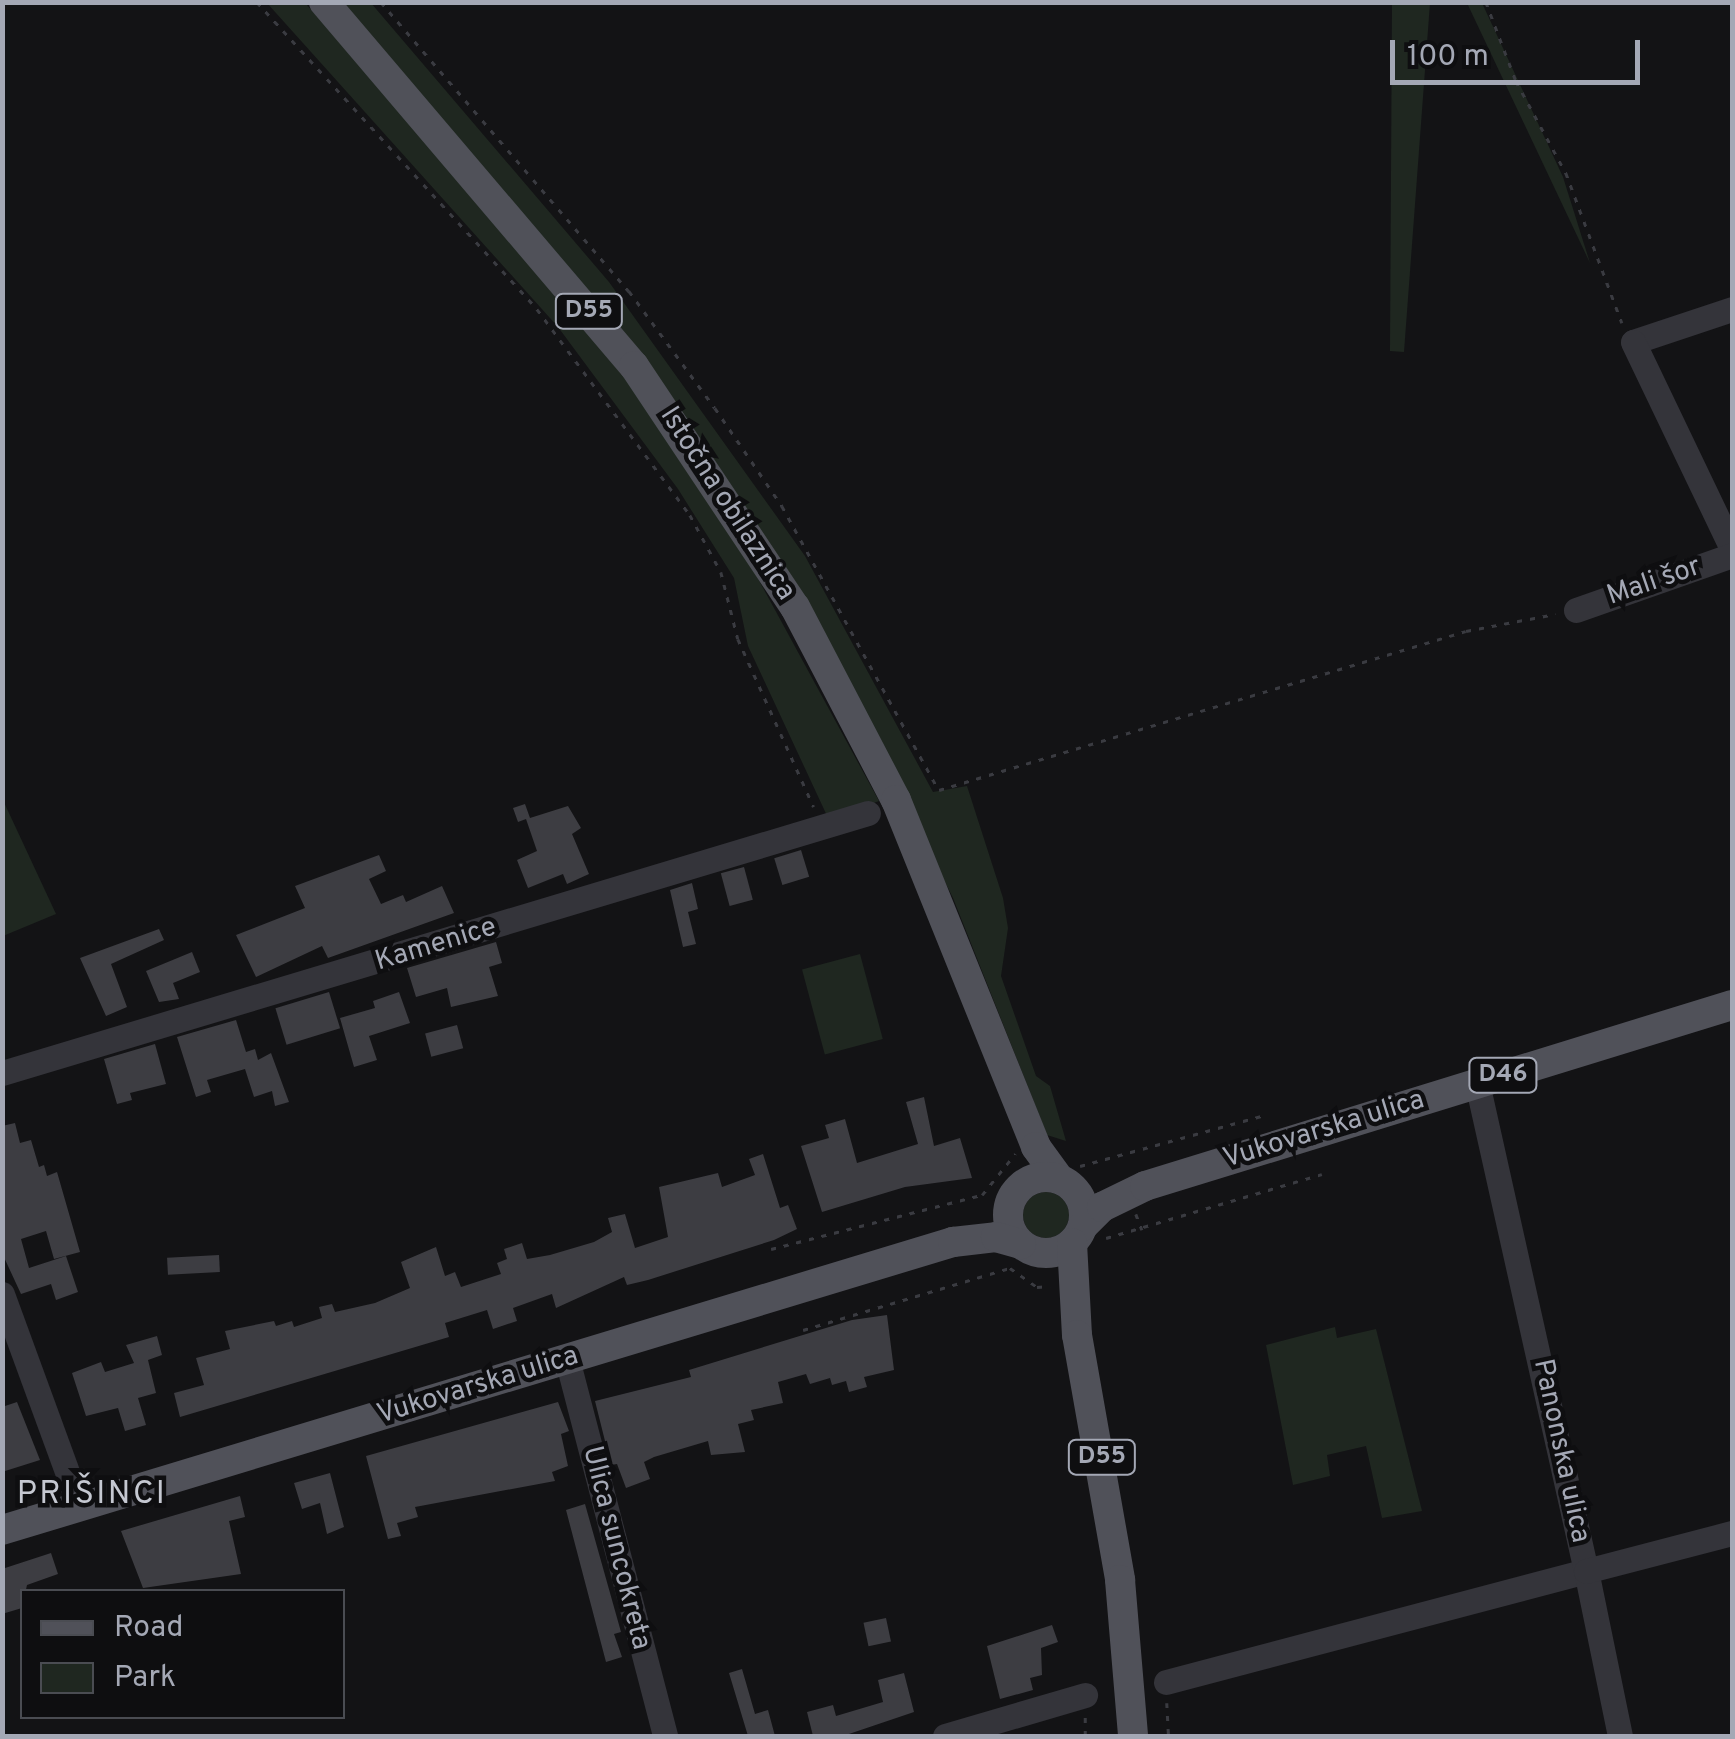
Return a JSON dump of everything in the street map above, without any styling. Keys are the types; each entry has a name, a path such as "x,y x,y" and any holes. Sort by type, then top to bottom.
{"main road":[{"name":"Istočna obilaznica","path":"324,2 623,352 764,559 896,800 1040,1157 1068,1177"},
{"name":"Vukovarska ulica","path":"1078,1234 1102,1207 1145,1186 1732,1005"},
{"name":"Istočna obilaznica","path":"1008,1081 1020,1152 1015,1196"},
{"name":"Vukovarska ulica","path":"1068,1177 1145,1186"},
{"path":"1015,1196 1037,1178 1068,1177"},
{"name":"D55","path":"1068,1177 1084,1206 1078,1234 1076,1334 1117,1563 1134,1736"},
{"name":"Vukovarska ulica","path":"953,1242 1015,1196"},
{"name":"D55","path":"1015,1196 1010,1224 1048,1268 1076,1334"},
{"path":"1026,1247 1052,1253 1078,1234"},
{"name":"Vukovarska ulica","path":"2,1530 953,1242 996,1237 1026,1247"}],"street":[{"path":"1732,310 1633,342 1732,552"},
{"name":"Mali šor","path":"1576,610 1732,552"},
{"name":"Kamenice","path":"2,1073 868,813"},
{"name":"Panonska ulica","path":"1166,1682 1586,1572 1476,1083"},
{"path":"2,1294 13,1341 80,1507"},
{"name":"Ulica suncokreta","path":"567,1359 665,1736"},
{"path":"1620,1736 1586,1572 1732,1533"},
{"path":"945,1736 1085,1696"}],"path":[{"path":"257,2 537,309 690,515 720,572 738,639 823,827"},
{"path":"381,2 629,291 715,408 782,506 939,790 1466,631 1576,610"},
{"path":"1486,2 1516,81 1566,173 1614,307 1633,342"},
{"path":"1068,1177 1261,1116"},
{"path":"772,1249 982,1195 996,1185 1007,1158 1020,1152"},
{"path":"1166,1682 1169,1736"}],"green space":[{"path":"267,3 305,3 443,156 641,398 756,575 879,801 829,820 748,646 734,578 678,489 558,327"},
{"path":"337,3 371,3 609,282 805,556 933,792 967,786 1003,898 1008,928 1001,976 1036,1076 1050,1086 1066,1141 1047,1135 953,898 813,615"},
{"path":"1392,3 1430,3 1404,352 1390,351"},
{"path":"1467,3 1482,3 1563,177 1590,263"},
{"path":"2,798 56,914 3,936 2,936"},
{"path":"860,954 883,1039 825,1055 802,970"},
{"path":"1046,1192 1063,1198 1069,1215 1063,1232 1046,1238 1029,1232 1023,1215 1029,1198"},
{"path":"1335,1327 1337,1338 1376,1329 1422,1511 1382,1518 1366,1446 1327,1455 1330,1476 1293,1485 1266,1345"}],"building":[{"path":"525,804 530,818 568,806 581,828 572,834 589,874 567,884 563,874 528,888 517,860 537,851 526,819 518,822 513,808"},
{"path":"801,850 809,877 782,885 774,858"},
{"path":"379,855 386,871 369,879 381,904 403,895 406,902 442,886 454,913 328,958 322,946 256,977 236,935 305,908 295,886"},
{"path":"744,867 753,900 730,906 721,873"},
{"path":"692,883 698,909 688,912 696,944 683,947 670,890"},
{"path":"159,929 164,940 111,964 127,1007 106,1016 80,958"},
{"path":"496,942 502,963 489,967 498,996 451,1007 447,988 416,997 407,968"},
{"path":"192,952 200,972 173,983 179,999 159,1002 146,971"},
{"path":"329,992 340,1028 287,1045 275,1008"},
{"path":"399,992 410,1023 369,1036 377,1060 354,1067 340,1018 375,1008 373,1001"},
{"path":"236,1020 246,1052 255,1049 258,1060 271,1053 289,1102 275,1106 272,1091 254,1097 245,1069 207,1080 211,1092 196,1097 177,1037"},
{"path":"457,1025 463,1048 431,1057 425,1034"},
{"path":"155,1044 166,1084 130,1093 132,1100 117,1104 104,1059"},
{"path":"924,1097 934,1146 960,1138 972,1178 905,1187 822,1212 801,1146 829,1138 825,1125 845,1119 857,1163 918,1144 906,1102"},
{"path":"15,1123 20,1143 31,1140 39,1167 44,1165 47,1176 57,1172 80,1252 54,1259 46,1231 21,1239 29,1268 66,1256 78,1292 56,1300 51,1284 21,1294 2,1253 2,1126"},
{"path":"763,1154 780,1208 788,1205 797,1229 774,1240 648,1280 627,1285 624,1277 556,1308 552,1294 513,1308 517,1321 493,1329 487,1310 445,1323 449,1337 180,1417 174,1393 204,1385 196,1358 230,1349 225,1331 274,1321 276,1326 292,1321 294,1327 322,1318 319,1307 332,1304 335,1312 375,1303 410,1288 401,1262 436,1247 445,1276 455,1272 461,1287 501,1274 497,1263 507,1259 504,1249 522,1243 527,1259 550,1255 594,1242 612,1232 608,1218 625,1214 635,1248 668,1237 659,1187 718,1173 722,1187 755,1175 749,1159"},
{"path":"219,1255 220,1272 168,1275 167,1258"},
{"path":"887,1315 894,1370 864,1377 867,1387 849,1392 846,1381 832,1385 830,1378 810,1384 806,1374 778,1382 783,1403 751,1410 754,1420 738,1424 745,1452 711,1455 708,1441 654,1457 644,1462 650,1479 626,1488 617,1464 611,1465 595,1401 691,1377 689,1370 852,1320"},
{"path":"157,1336 162,1355 148,1360 156,1393 138,1398 146,1425 125,1431 118,1408 86,1416 72,1373 101,1362 105,1372 134,1363 126,1345"},
{"path":"17,1402 40,1460 2,1472 2,1407"},
{"path":"558,1402 569,1431 561,1434 568,1466 552,1472 555,1481 415,1507 418,1517 397,1523 401,1536 388,1539 366,1456"},
{"path":"330,1473 344,1527 327,1534 320,1503 302,1509 294,1483"},
{"path":"240,1496 245,1517 229,1521 241,1574 143,1588 121,1531"},
{"path":"585,1504 621,1632 614,1634 622,1657 606,1662 566,1510"},
{"path":"51,1553 58,1574 20,1589 20,1609 2,1614 2,1569"},
{"path":"886,1618 891,1641 868,1646 864,1623"},
{"path":"1052,1625 1058,1642 1041,1648 1042,1675 1030,1678 1033,1690 1000,1699 987,1646"},
{"path":"742,1669 755,1714 768,1710 775,1736 748,1736 729,1673"},
{"path":"904,1673 914,1712 843,1736 813,1736 807,1712 833,1705 836,1716 883,1702 878,1680"}],"district":[{"name":"PRIŠINCI","path":"92,1495"}]}
